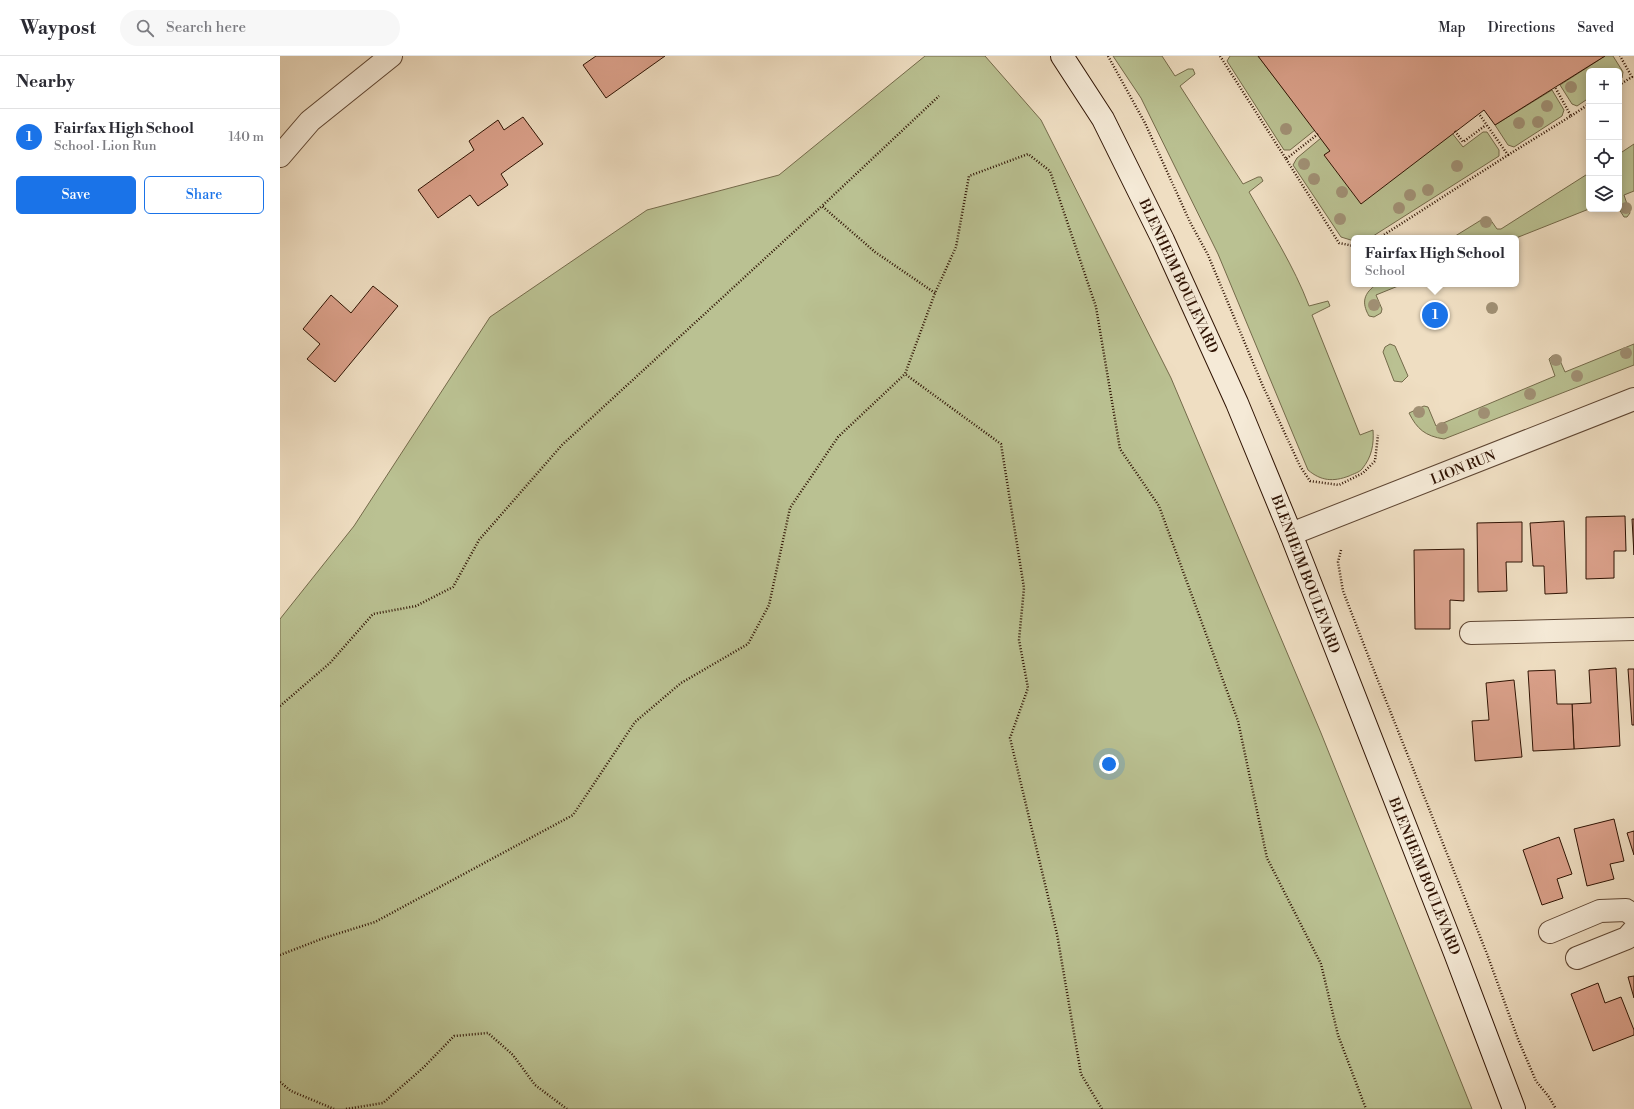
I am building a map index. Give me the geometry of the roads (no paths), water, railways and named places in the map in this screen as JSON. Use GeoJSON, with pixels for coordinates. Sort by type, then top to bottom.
{"type":"FeatureCollection","features":[{"type":"Feature","properties":{"kind":"main road"},"geometry":{"type":"LineString","coordinates":[[280,156],[310,121],[391,56]]}},
{"type":"Feature","properties":{"kind":"main road","name":"BLENHEIM BOULEVARD"},"geometry":{"type":"LineString","coordinates":[[1062,56],[1103,119],[1163,240],[1237,404],[1291,534],[1455,953],[1514,1109]]}},
{"type":"Feature","properties":{"kind":"main road","name":"LION RUN"},"geometry":{"type":"LineString","coordinates":[[1291,534],[1634,399]]}},
{"type":"Feature","properties":{"kind":"main road"},"geometry":{"type":"LineString","coordinates":[[1471,633],[1634,629]]}},
{"type":"Feature","properties":{"kind":"main road"},"geometry":{"type":"LineString","coordinates":[[1550,932],[1600,911],[1626,910],[1634,916]]}},
{"type":"Feature","properties":{"kind":"main road"},"geometry":{"type":"LineString","coordinates":[[1577,958],[1627,938],[1634,930]]}},
{"type":"Feature","properties":{"kind":"place","name":"Fairfax High School"},"geometry":{"type":"Point","coordinates":[1435,315]}}]}
